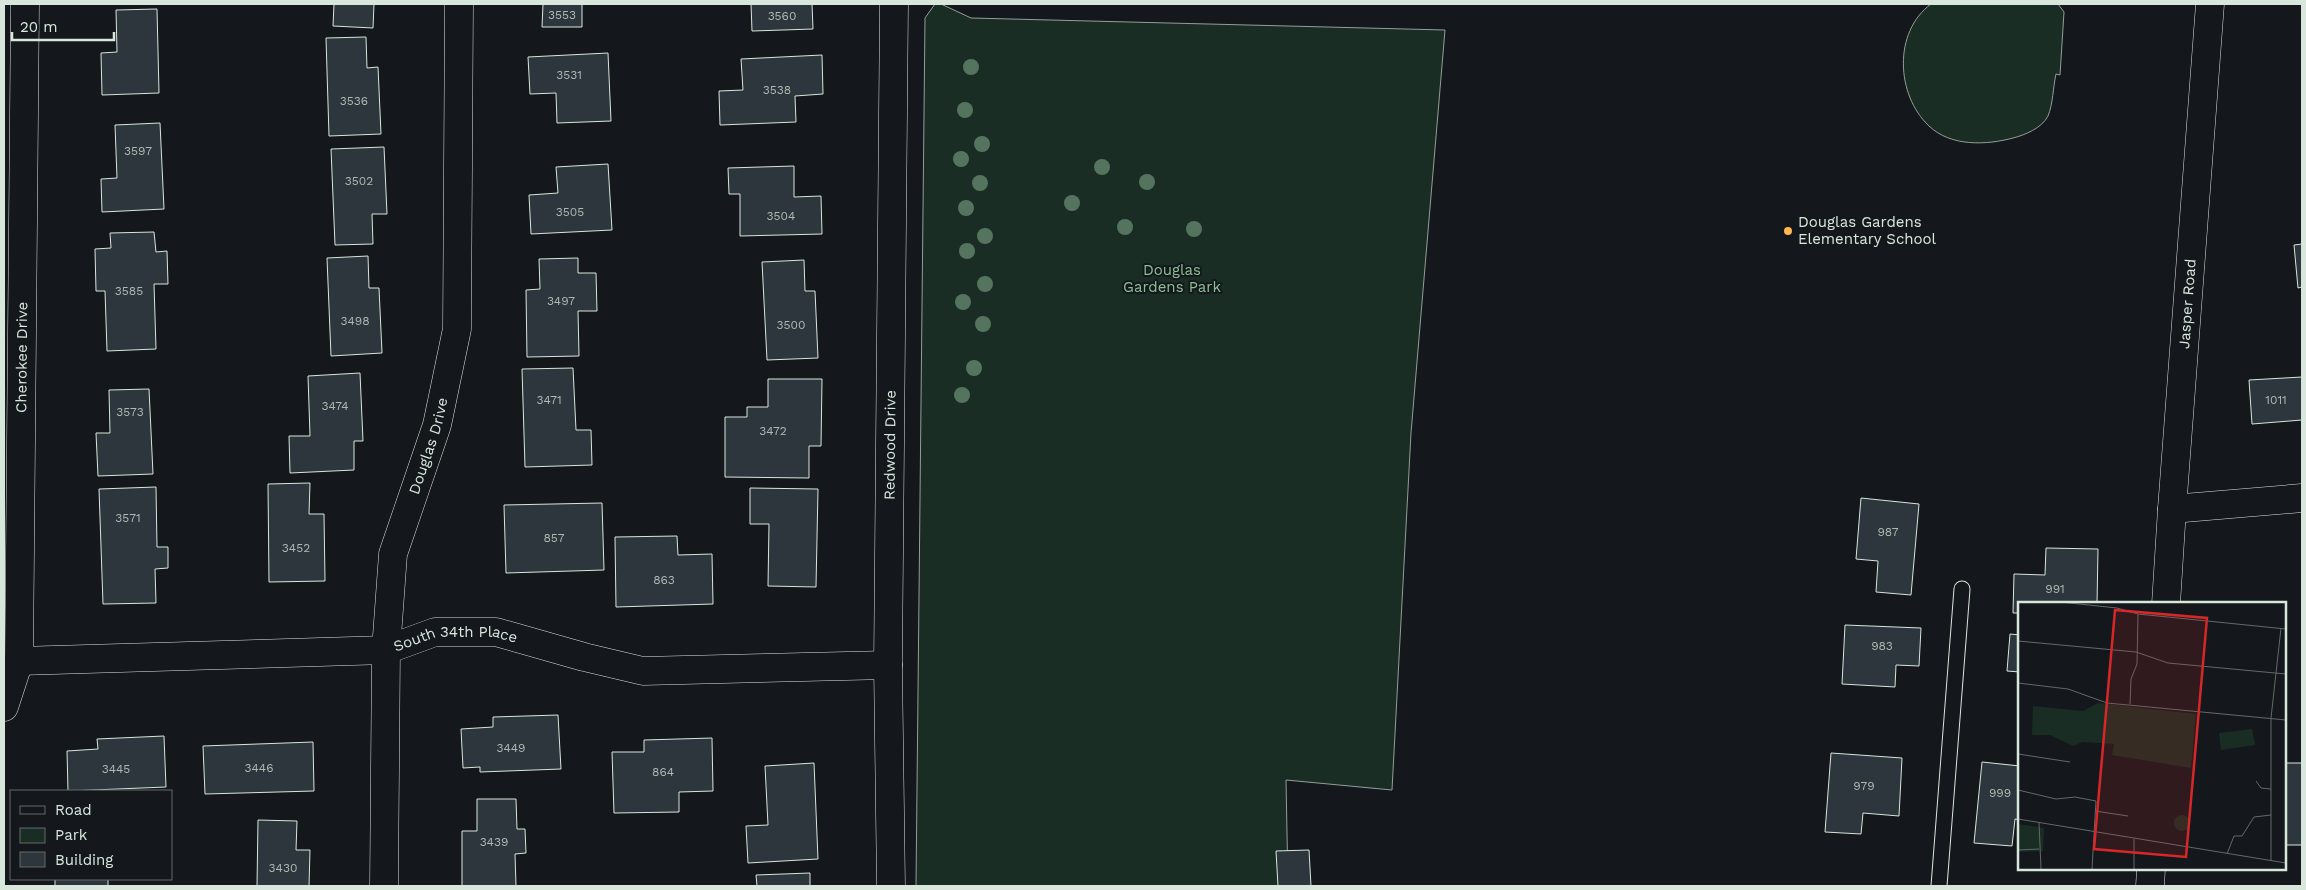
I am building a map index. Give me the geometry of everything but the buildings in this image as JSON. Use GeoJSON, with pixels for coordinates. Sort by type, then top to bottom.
{"type":"FeatureCollection","features":[{"type":"Feature","properties":{"kind":"street","name":"Cherokee Drive"},"geometry":{"type":"LineString","coordinates":[[4,707],[19,661],[25,4]]}},
{"type":"Feature","properties":{"kind":"street","name":"Douglas Drive"},"geometry":{"type":"LineString","coordinates":[[384,886],[386,650],[393,554],[436,425],[457,329],[459,4]]}},
{"type":"Feature","properties":{"kind":"street","name":"Redwood Drive"},"geometry":{"type":"LineString","coordinates":[[891,886],[888,665],[894,4]]}},
{"type":"Feature","properties":{"kind":"street","name":"Jasper Road"},"geometry":{"type":"LineString","coordinates":[[2166,602],[2210,4]]}},
{"type":"Feature","properties":{"kind":"street"},"geometry":{"type":"LineString","coordinates":[[2172,509],[2302,498]]}},
{"type":"Feature","properties":{"kind":"street","name":"South 34th Place"},"geometry":{"type":"LineString","coordinates":[[19,661],[386,650],[435,632],[496,632],[584,657],[643,671],[888,665]]}},
{"type":"Feature","properties":{"kind":"street"},"geometry":{"type":"LineString","coordinates":[[2150,886],[2152,870]]}},
{"type":"Feature","properties":{"kind":"lane"},"geometry":{"type":"LineString","coordinates":[[1939,886],[1962,589]]}},
{"type":"Feature","properties":{"kind":"green space","name":"Douglas Gardens Park"},"geometry":{"type":"Polygon","coordinates":[[[935,4],[941,4],[971,18],[1445,30],[1411,433],[1392,790],[1286,780],[1288,886],[916,886],[925,18],[935,4]]]}},
{"type":"Feature","properties":{"kind":"green space"},"geometry":{"type":"Polygon","coordinates":[[[1931,4],[2058,4],[2064,12],[2060,75],[2056,74],[2050,111],[2042,124],[2018,137],[1981,143],[1948,138],[1929,126],[1918,113],[1910,98],[1903,64],[1905,47],[1910,31],[1919,16],[1931,4]]]}},
{"type":"Feature","properties":{"kind":"place","name":"Douglas Gardens Elementary School"},"geometry":{"type":"Point","coordinates":[1788,231]}}]}
